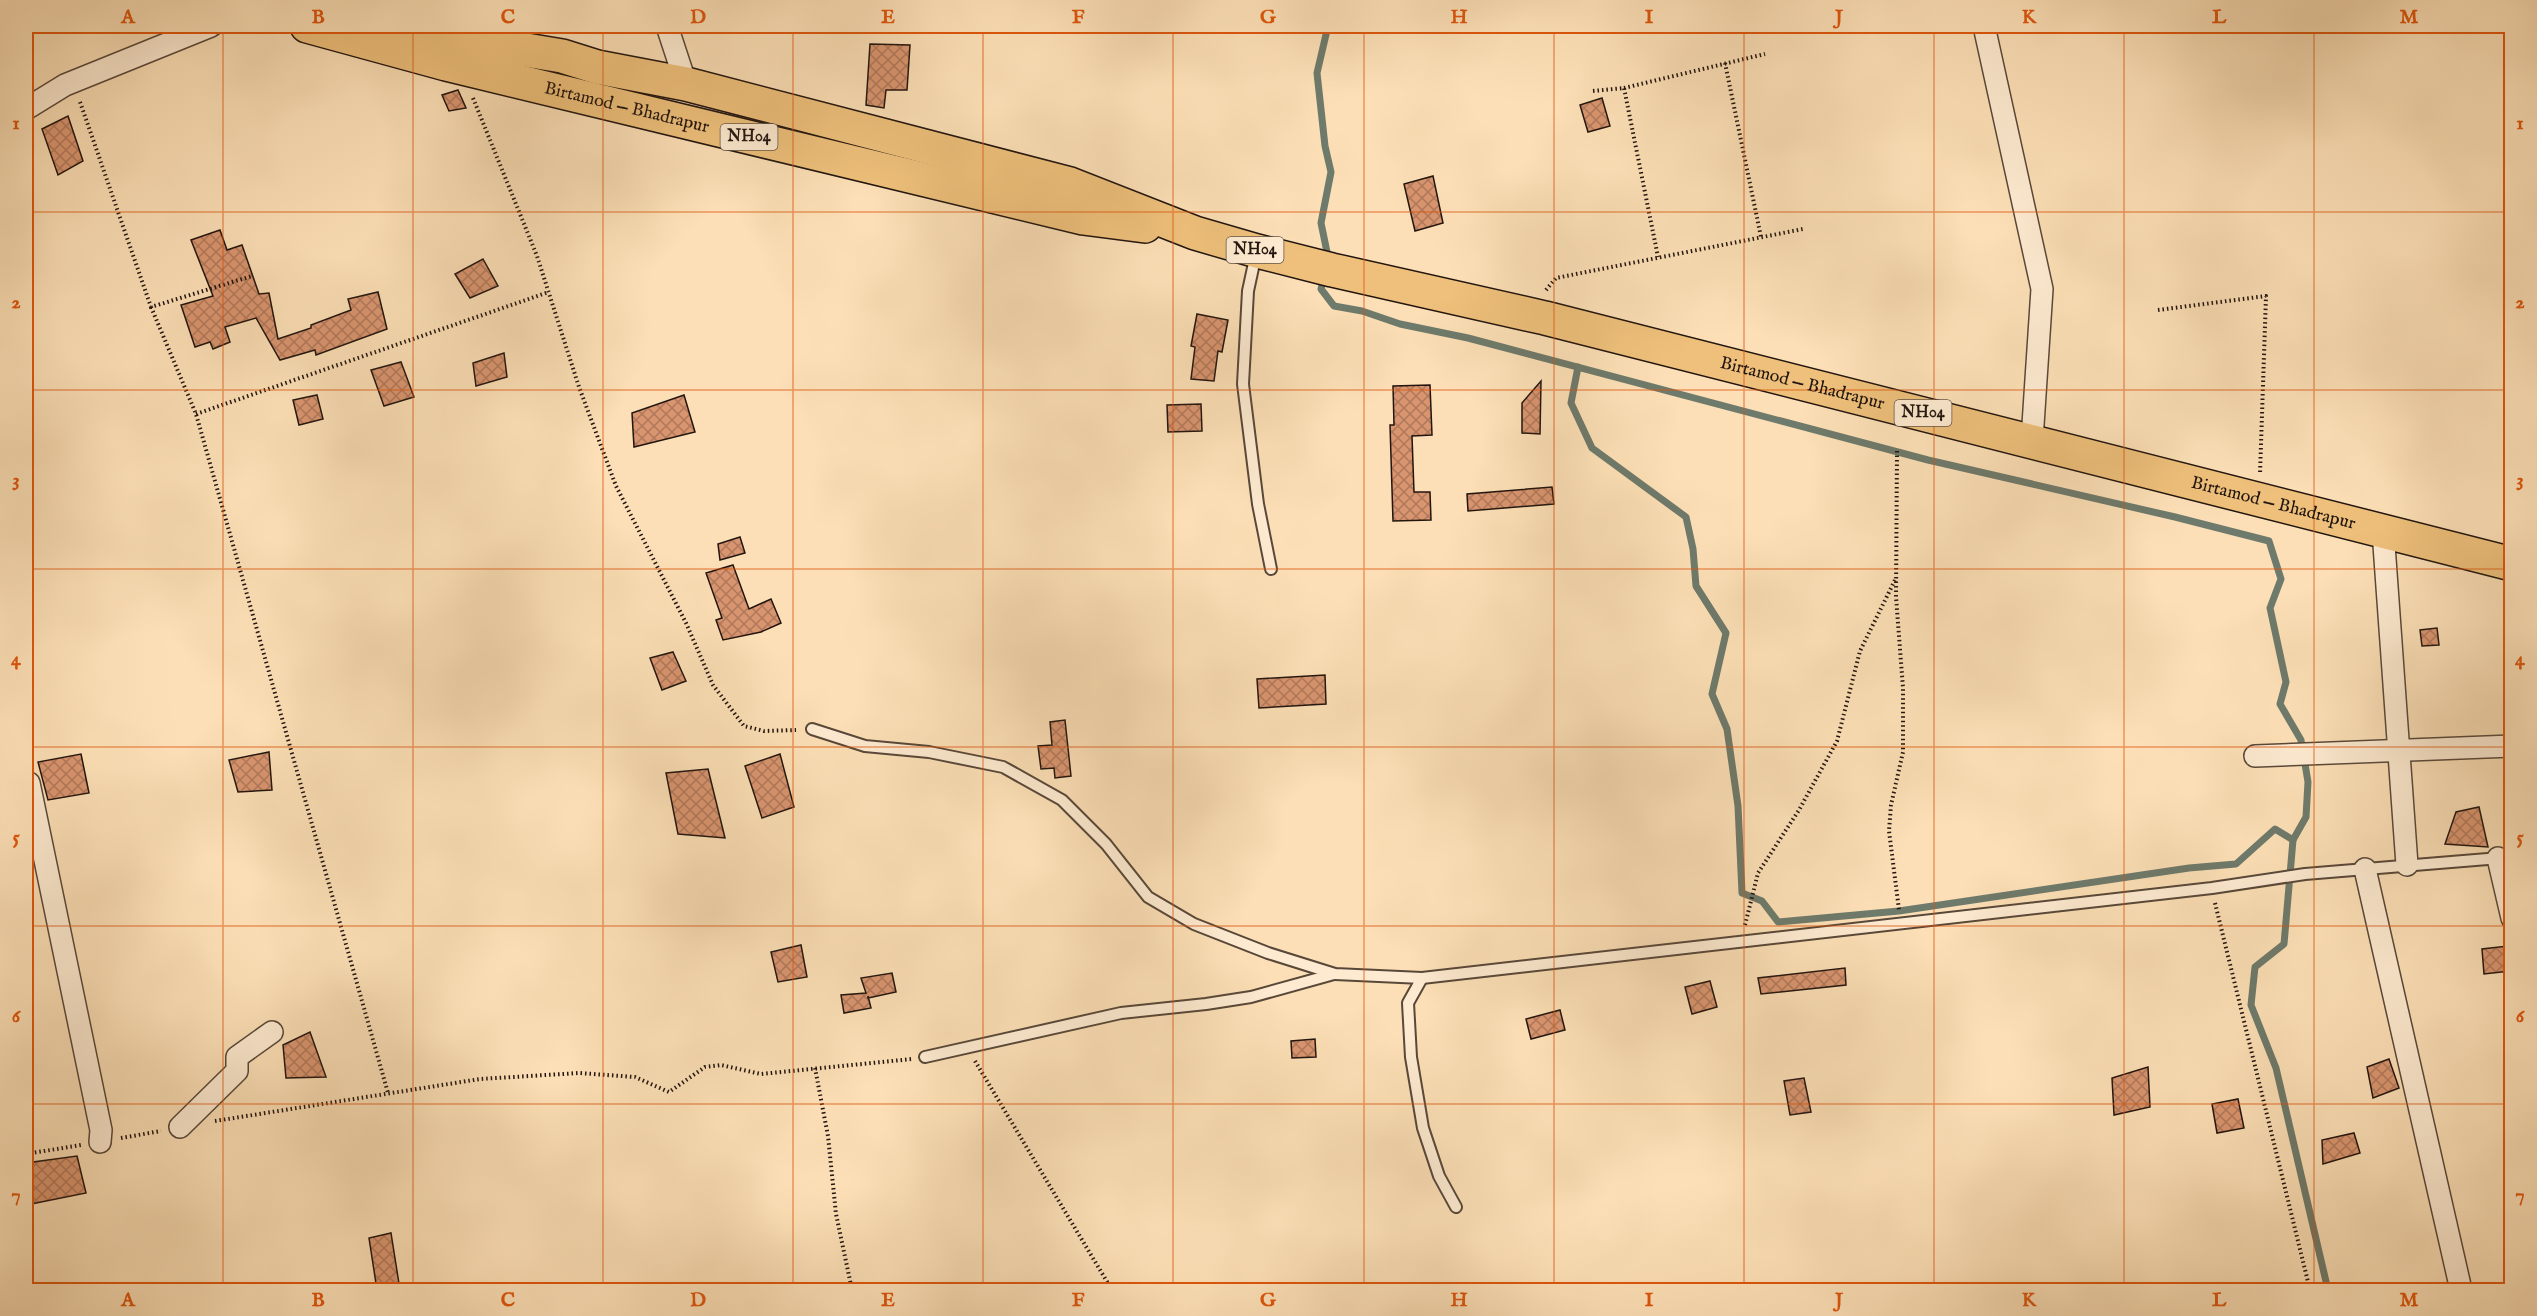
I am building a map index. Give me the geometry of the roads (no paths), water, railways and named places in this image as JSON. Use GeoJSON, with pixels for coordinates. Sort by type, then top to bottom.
{"type":"FeatureCollection","features":[{"type":"Feature","properties":{"kind":"main road","name":"Birtamod — Bhadrapur"},"geometry":{"type":"LineString","coordinates":[[307,26],[447,64],[1083,218],[1194,233]]}},
{"type":"Feature","properties":{"kind":"main road","name":"Birtamod — Bhadrapur"},"geometry":{"type":"LineString","coordinates":[[401,26],[430,34],[562,56],[597,67],[686,84],[1070,184],[1194,233],[1257,251],[1527,314],[2032,440],[2511,564]]}},
{"type":"Feature","properties":{"kind":"street"},"geometry":{"type":"LineString","coordinates":[[26,109],[73,81],[211,26]]}},
{"type":"Feature","properties":{"kind":"street"},"geometry":{"type":"LineString","coordinates":[[667,26],[686,84]]}},
{"type":"Feature","properties":{"kind":"street"},"geometry":{"type":"LineString","coordinates":[[1984,26],[2042,289],[2032,440]]}},
{"type":"Feature","properties":{"kind":"street"},"geometry":{"type":"LineString","coordinates":[[2383,531],[2407,865]]}},
{"type":"Feature","properties":{"kind":"street"},"geometry":{"type":"LineString","coordinates":[[2255,756],[2511,746]]}},
{"type":"Feature","properties":{"kind":"street"},"geometry":{"type":"LineString","coordinates":[[29,783],[101,1130],[99,1142]]}},
{"type":"Feature","properties":{"kind":"street"},"geometry":{"type":"LineString","coordinates":[[2505,857],[2511,918]]}},
{"type":"Feature","properties":{"kind":"street"},"geometry":{"type":"LineString","coordinates":[[2365,869],[2461,1290]]}},
{"type":"Feature","properties":{"kind":"street"},"geometry":{"type":"LineString","coordinates":[[180,1127],[237,1071],[237,1057],[272,1032]]}},
{"type":"Feature","properties":{"kind":"lane"},"geometry":{"type":"LineString","coordinates":[[1257,251],[1248,291],[1243,384],[1258,504],[1271,569]]}},
{"type":"Feature","properties":{"kind":"lane"},"geometry":{"type":"LineString","coordinates":[[812,729],[865,746],[930,752],[1003,767],[1062,800],[1106,844],[1148,897],[1194,924],[1268,953],[1335,974],[1422,978],[2212,888],[2305,874],[2505,857]]}},
{"type":"Feature","properties":{"kind":"lane"},"geometry":{"type":"LineString","coordinates":[[925,1057],[1121,1013],[1251,997],[1335,974]]}},
{"type":"Feature","properties":{"kind":"lane"},"geometry":{"type":"LineString","coordinates":[[1422,978],[1408,1003],[1410,1057],[1424,1128],[1438,1176],[1456,1207]]}},
{"type":"Feature","properties":{"kind":"waterway"},"geometry":{"type":"LineString","coordinates":[[1326,259],[1327,252],[1321,223],[1331,172],[1325,146],[1317,73],[1328,26]]}},
{"type":"Feature","properties":{"kind":"waterway"},"geometry":{"type":"LineString","coordinates":[[1324,276],[1321,289],[1334,306],[1362,311],[1400,324],[1468,338],[1928,460],[2269,541],[2281,579],[2270,608],[2286,682],[2280,704],[2301,740],[2308,782],[2306,817],[2293,840],[2284,944],[2255,967],[2251,1005],[2276,1068],[2328,1290]]}},
{"type":"Feature","properties":{"kind":"waterway"},"geometry":{"type":"LineString","coordinates":[[1578,367],[1571,403],[1592,448],[1686,517],[1693,549],[1696,586],[1726,633],[1712,694],[1727,729],[1738,806],[1742,893],[1762,901],[1778,922],[1899,911],[2189,868],[2236,864],[2275,829],[2293,840]]}}]}
